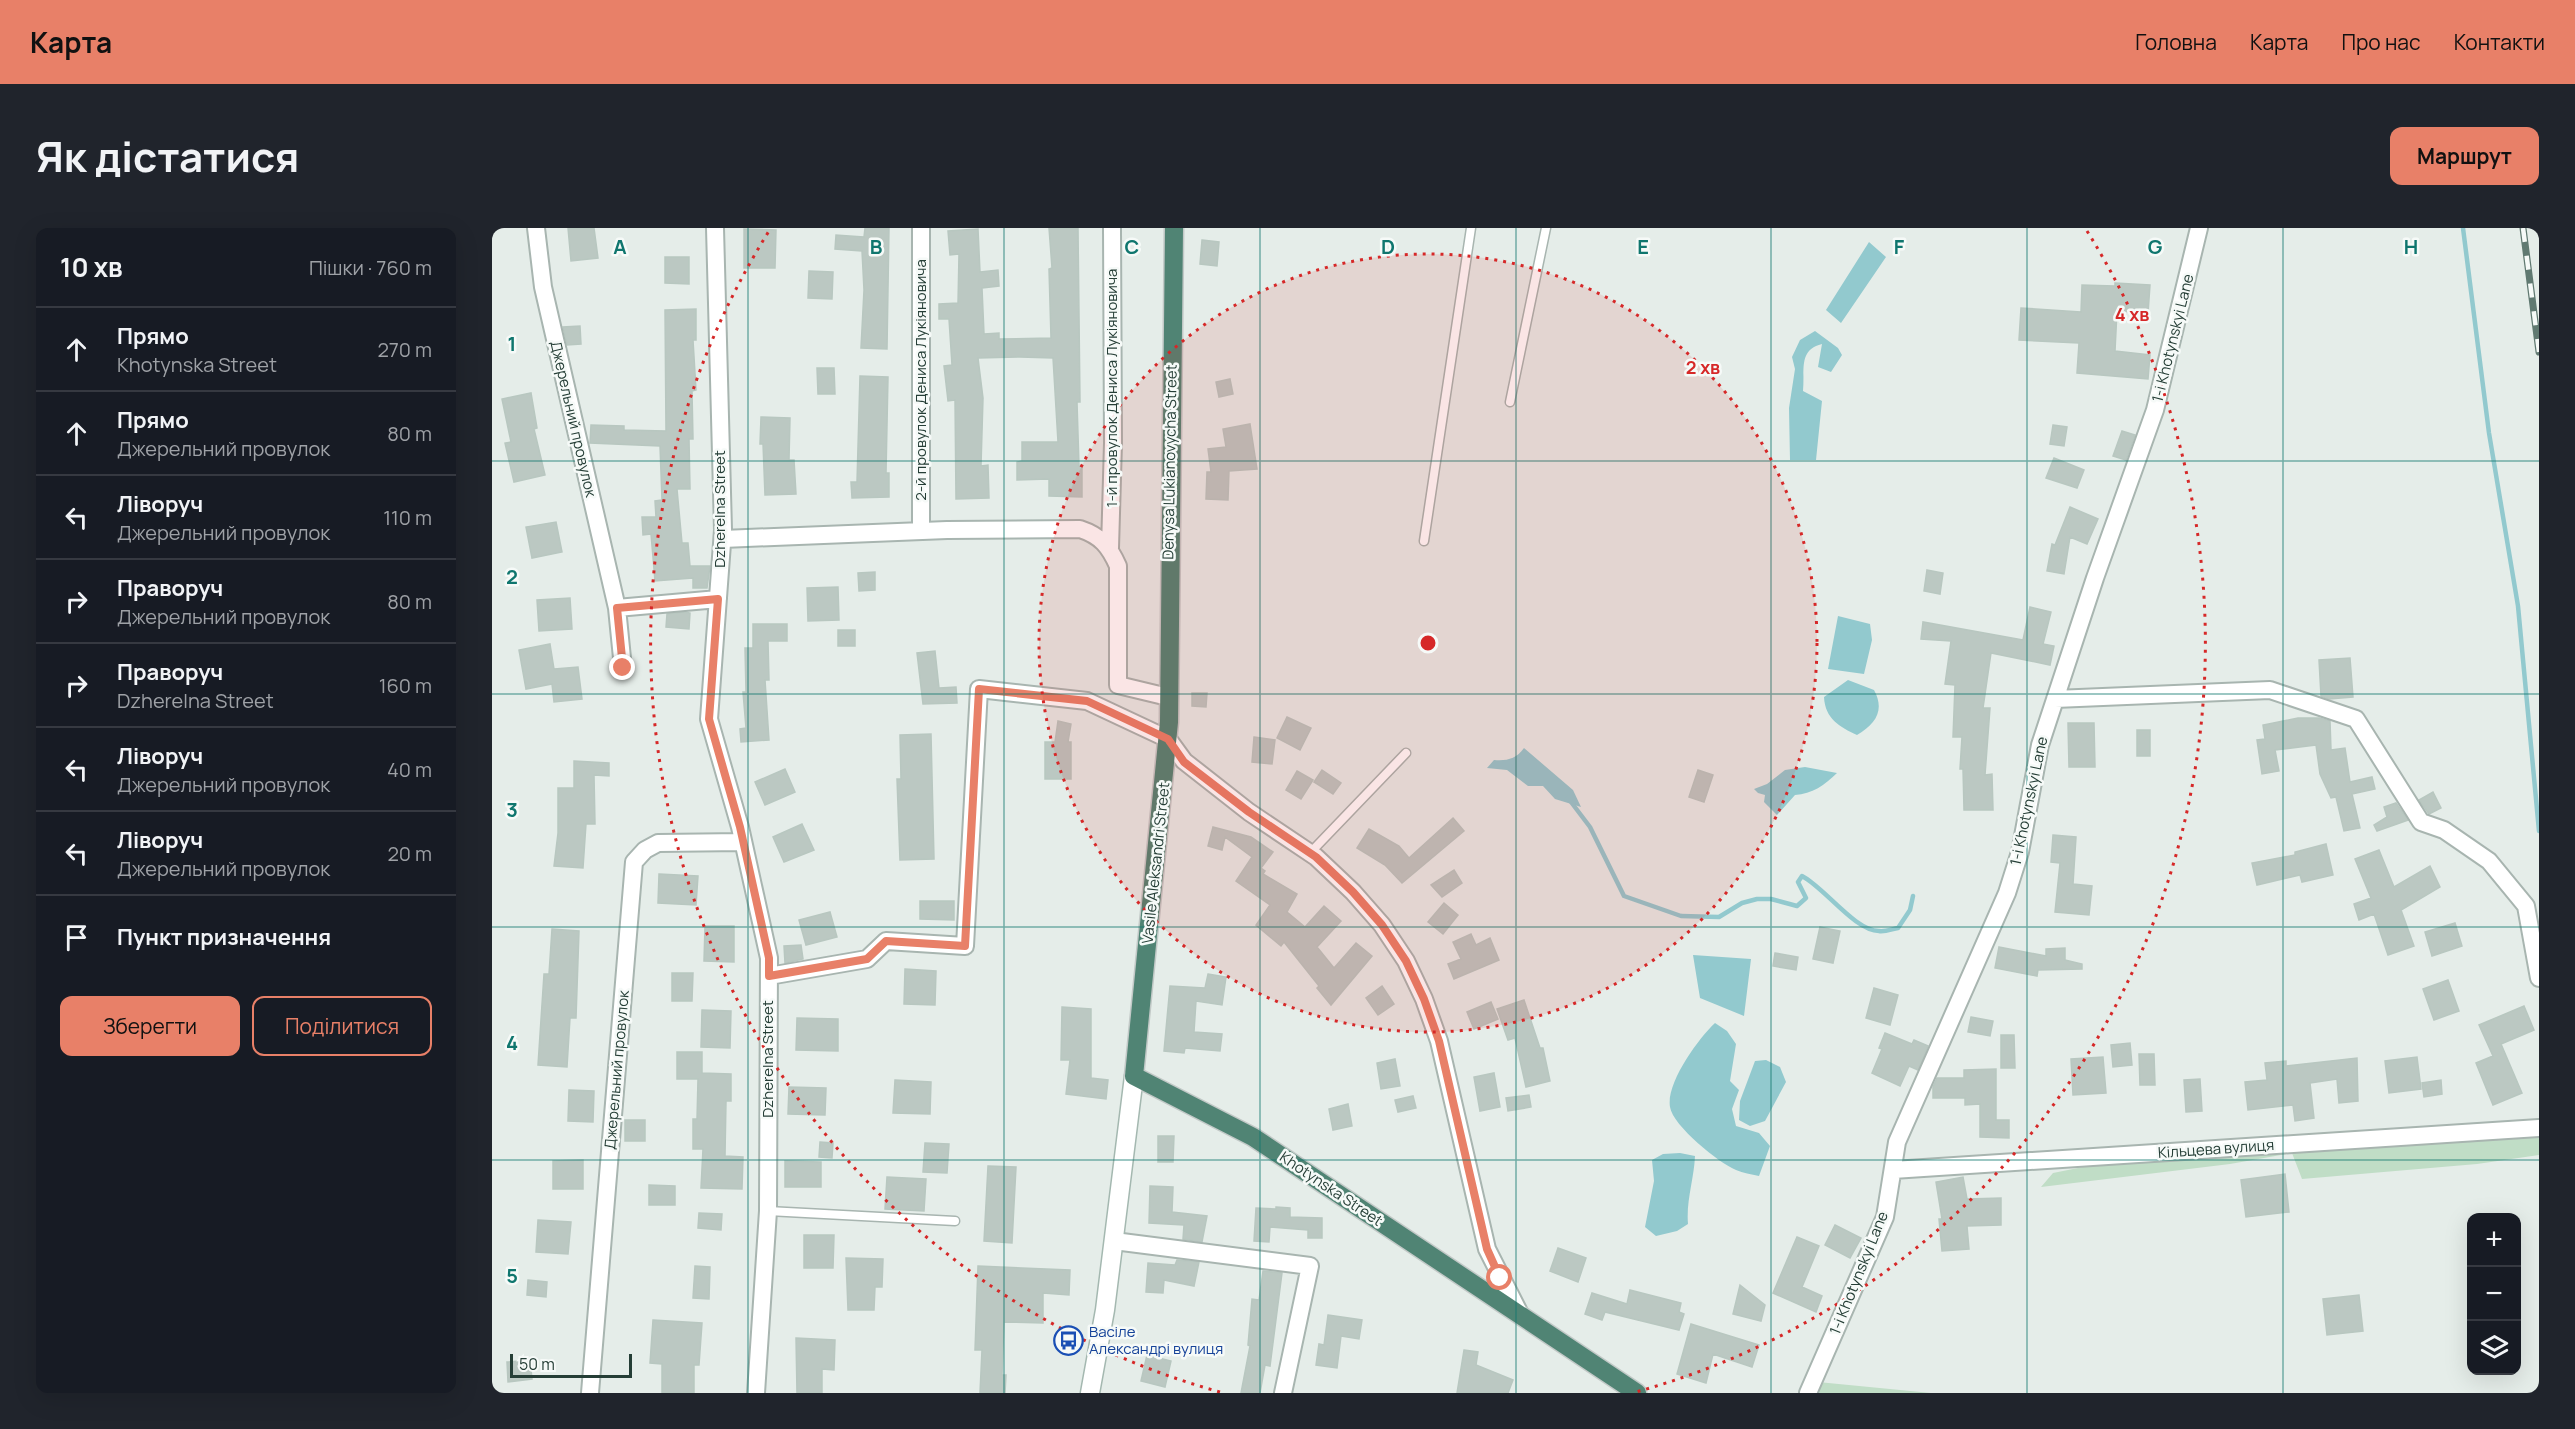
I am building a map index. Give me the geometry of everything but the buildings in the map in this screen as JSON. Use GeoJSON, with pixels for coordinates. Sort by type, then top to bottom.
{"type":"FeatureCollection","features":[{"type":"Feature","properties":{"kind":"highway","name":"Denysa Lukianovycha Street"},"geometry":{"type":"LineString","coordinates":[[1168,697],[1174,228]]}},
{"type":"Feature","properties":{"kind":"highway","name":"Vasile Aleksandri Street"},"geometry":{"type":"LineString","coordinates":[[1134,1076],[1168,739],[1168,697]]}},
{"type":"Feature","properties":{"kind":"highway","name":"Khotynska Street"},"geometry":{"type":"LineString","coordinates":[[1134,1076],[1179,1097],[1253,1137],[1637,1393]]}},
{"type":"Feature","properties":{"kind":"main road","name":"Vasile Aleksandri Street"},"geometry":{"type":"LineString","coordinates":[[1090,1393],[1105,1310],[1134,1076]]}},
{"type":"Feature","properties":{"kind":"street","name":"Джерельний провулок"},"geometry":{"type":"LineString","coordinates":[[536,228],[543,287],[617,608],[623,668]]}},
{"type":"Feature","properties":{"kind":"street","name":"Dzherelna Street"},"geometry":{"type":"LineString","coordinates":[[715,228],[723,539],[709,719],[743,842],[769,958],[768,1211],[756,1393]]}},
{"type":"Feature","properties":{"kind":"street","name":"2-й провулок Дениса Лукіяновича"},"geometry":{"type":"LineString","coordinates":[[921,228],[921,531]]}},
{"type":"Feature","properties":{"kind":"street","name":"1-й провулок Дениса Лукіяновича"},"geometry":{"type":"LineString","coordinates":[[1110,548],[1113,443],[1112,228]]}},
{"type":"Feature","properties":{"kind":"street","name":"1-i Khotynskyi Lane"},"geometry":{"type":"LineString","coordinates":[[1808,1393],[1884,1217],[1898,1142],[2007,893],[2020,852],[2040,745],[2094,578],[2155,410],[2199,228]]}},
{"type":"Feature","properties":{"kind":"street"},"geometry":{"type":"LineString","coordinates":[[723,539],[921,531],[1080,529],[1096,535],[1110,548],[1118,566],[1118,685],[1168,697]]}},
{"type":"Feature","properties":{"kind":"street"},"geometry":{"type":"LineString","coordinates":[[617,608],[718,599]]}},
{"type":"Feature","properties":{"kind":"street"},"geometry":{"type":"LineString","coordinates":[[769,976],[867,959],[886,941],[965,946],[979,689],[1087,701],[1168,739]]}},
{"type":"Feature","properties":{"kind":"street"},"geometry":{"type":"LineString","coordinates":[[2055,699],[2270,690],[2356,719],[2421,822],[2444,830],[2489,861],[2526,906],[2539,978]]}},
{"type":"Feature","properties":{"kind":"street","name":"Khotynska Street"},"geometry":{"type":"LineString","coordinates":[[1168,739],[1184,762],[1249,812],[1309,853],[1353,892],[1382,925],[1406,961],[1424,999],[1439,1041],[1487,1249],[1520,1314]]}},
{"type":"Feature","properties":{"kind":"street","name":"Джерельний провулок"},"geometry":{"type":"LineString","coordinates":[[590,1393],[634,862],[645,850],[658,843],[743,842]]}},
{"type":"Feature","properties":{"kind":"street","name":"Кільцева вулиця"},"geometry":{"type":"LineString","coordinates":[[1893,1170],[2539,1128]]}},
{"type":"Feature","properties":{"kind":"street"},"geometry":{"type":"LineString","coordinates":[[1114,1241],[1310,1266],[1283,1393]]}},
{"type":"Feature","properties":{"kind":"lane"},"geometry":{"type":"LineString","coordinates":[[1424,540],[1471,228]]}},
{"type":"Feature","properties":{"kind":"lane"},"geometry":{"type":"LineString","coordinates":[[1510,402],[1546,228]]}},
{"type":"Feature","properties":{"kind":"lane"},"geometry":{"type":"LineString","coordinates":[[1309,853],[1406,753]]}},
{"type":"Feature","properties":{"kind":"lane"},"geometry":{"type":"LineString","coordinates":[[768,1211],[955,1221]]}},
{"type":"Feature","properties":{"kind":"green space"},"geometry":{"type":"Polygon","coordinates":[[[2539,1130],[2539,1155],[2477,1164],[2302,1179],[2292,1153],[2230,1164],[2041,1187],[2053,1173],[2108,1162],[2539,1130]]]}},
{"type":"Feature","properties":{"kind":"green space"},"geometry":{"type":"Polygon","coordinates":[[[1818,1382],[1931,1393],[1813,1393],[1818,1382]]]}},
{"type":"Feature","properties":{"kind":"water"},"geometry":{"type":"Polygon","coordinates":[[[1869,242],[1886,257],[1841,323],[1826,310],[1869,242]]]}},
{"type":"Feature","properties":{"kind":"water"},"geometry":{"type":"Polygon","coordinates":[[[1815,331],[1838,348],[1842,355],[1831,372],[1818,367],[1822,344],[1814,347],[1806,356],[1803,391],[1822,401],[1816,460],[1790,460],[1789,408],[1795,369],[1792,357],[1800,340],[1815,331]]]}},
{"type":"Feature","properties":{"kind":"water"},"geometry":{"type":"Polygon","coordinates":[[[1838,616],[1870,624],[1872,640],[1864,674],[1828,669],[1838,616]]]}},
{"type":"Feature","properties":{"kind":"water"},"geometry":{"type":"Polygon","coordinates":[[[1848,680],[1874,690],[1879,704],[1874,721],[1857,735],[1834,721],[1825,705],[1824,697],[1848,680]]]}},
{"type":"Feature","properties":{"kind":"water"},"geometry":{"type":"Polygon","coordinates":[[[1524,748],[1573,790],[1581,807],[1555,799],[1543,786],[1528,786],[1507,770],[1487,768],[1494,760],[1511,758],[1518,755],[1524,748]]]}},
{"type":"Feature","properties":{"kind":"water"},"geometry":{"type":"Polygon","coordinates":[[[1805,767],[1837,773],[1818,788],[1795,795],[1777,815],[1764,802],[1765,795],[1754,789],[1767,784],[1785,770],[1805,767]]]}},
{"type":"Feature","properties":{"kind":"water"},"geometry":{"type":"Polygon","coordinates":[[[1693,955],[1751,959],[1744,1016],[1700,998],[1693,955]]]}},
{"type":"Feature","properties":{"kind":"water"},"geometry":{"type":"Polygon","coordinates":[[[1715,1023],[1727,1031],[1736,1044],[1730,1081],[1739,1090],[1732,1109],[1736,1126],[1759,1133],[1770,1146],[1759,1176],[1736,1170],[1708,1152],[1679,1124],[1670,1107],[1670,1097],[1678,1074],[1692,1050],[1715,1023]]]}},
{"type":"Feature","properties":{"kind":"water"},"geometry":{"type":"Polygon","coordinates":[[[1766,1060],[1780,1067],[1786,1082],[1765,1121],[1750,1126],[1739,1120],[1740,1101],[1755,1061],[1766,1060]]]}},
{"type":"Feature","properties":{"kind":"water"},"geometry":{"type":"Polygon","coordinates":[[[1680,1153],[1695,1156],[1688,1224],[1677,1231],[1656,1236],[1645,1227],[1654,1181],[1652,1160],[1663,1154],[1680,1153]]]}},
{"type":"Feature","properties":{"kind":"waterway"},"geometry":{"type":"LineString","coordinates":[[2463,228],[2489,433],[2518,606],[2539,831]]}},
{"type":"Feature","properties":{"kind":"waterway"},"geometry":{"type":"LineString","coordinates":[[1568,798],[1590,827],[1624,896],[1681,916],[1719,917],[1742,903],[1757,899],[1771,899],[1797,906],[1806,898],[1798,882],[1802,876],[1860,924],[1870,929],[1884,931],[1898,928],[1910,910],[1913,896]]}},
{"type":"Feature","properties":{"kind":"railway"},"geometry":{"type":"LineString","coordinates":[[2523,228],[2539,352]]}},
{"type":"Feature","properties":{"kind":"place","name":"Васіле Александрі вулиця"},"geometry":{"type":"Point","coordinates":[1068,1341]}},
{"type":"Feature","properties":{"kind":"route"},"geometry":{"type":"LineString","coordinates":[[623,668],[617,608],[718,599],[709,719],[740,827],[769,958],[769,976],[867,959],[886,941],[965,946],[979,689],[1087,701],[1168,739],[1184,762],[1281,836],[1316,857],[1353,892],[1382,925],[1406,961],[1424,999],[1439,1041],[1487,1249],[1500,1278]]}}]}
